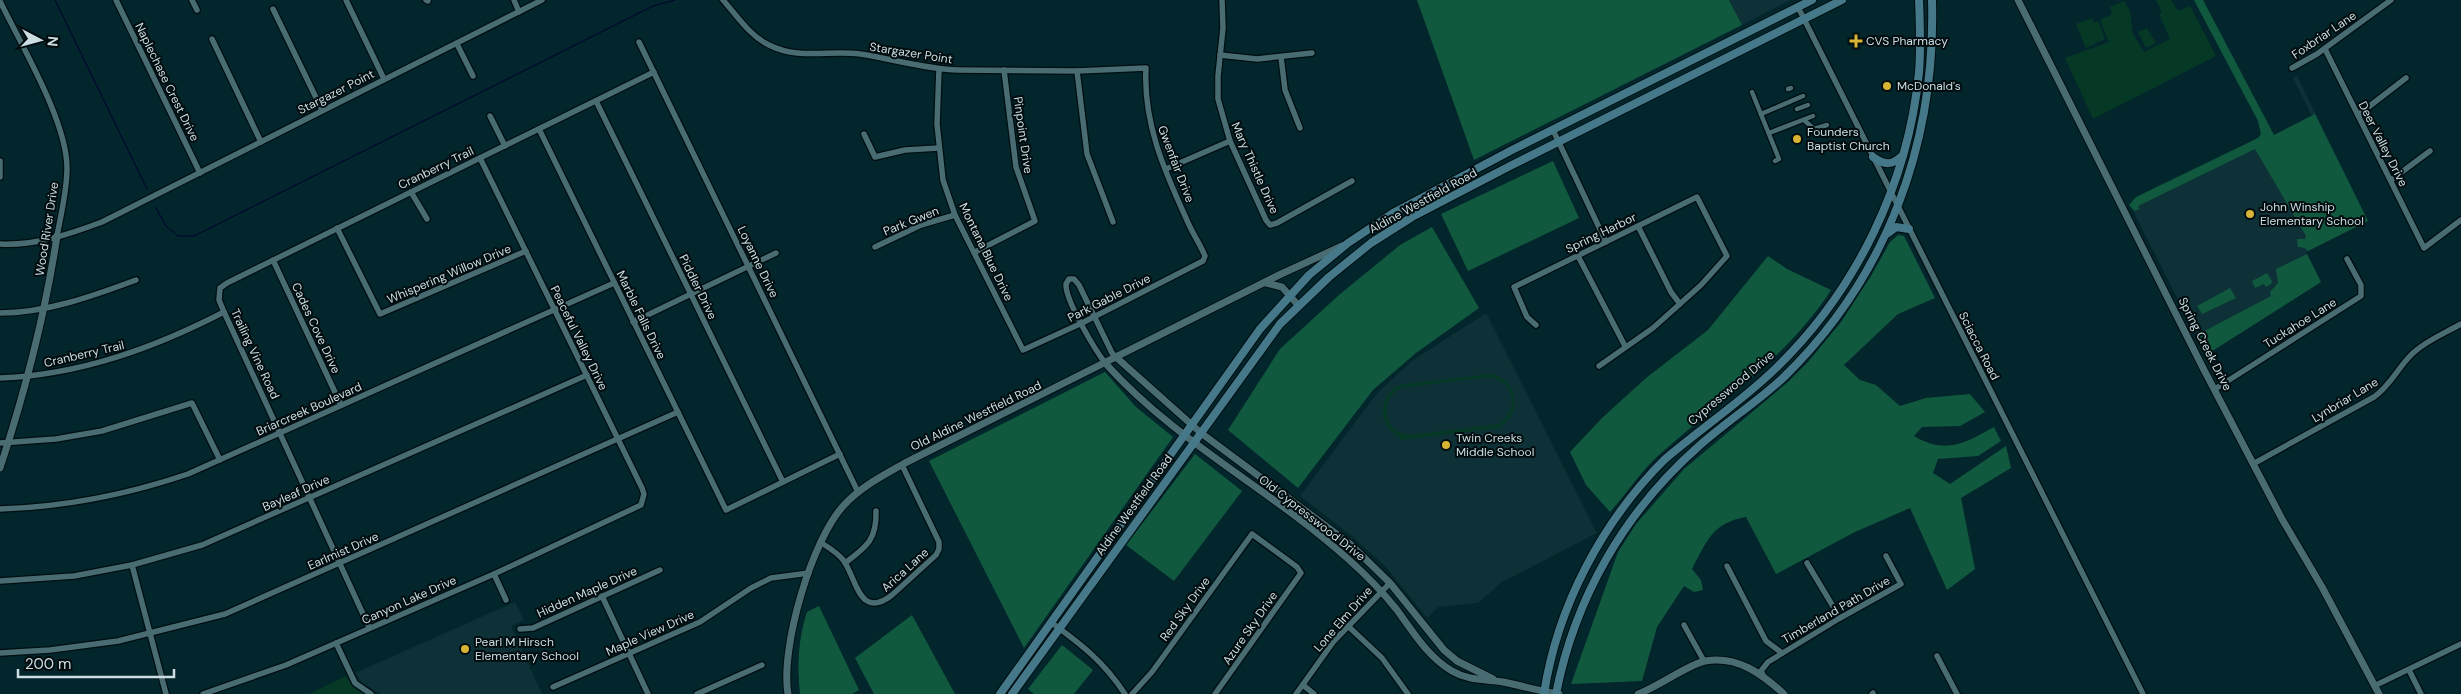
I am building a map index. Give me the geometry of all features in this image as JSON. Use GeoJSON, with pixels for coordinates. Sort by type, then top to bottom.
{"type":"FeatureCollection","features":[{"type":"Feature","properties":{"kind":"main road","name":"Aldine Westfield Road"},"geometry":{"type":"LineString","coordinates":[[1000,694],[1248,346],[1290,295],[1309,276],[1348,243],[1386,217],[1553,130],[1812,0]]}},
{"type":"Feature","properties":{"kind":"main road","name":"Aldine Westfield Road"},"geometry":{"type":"LineString","coordinates":[[1012,694],[1258,354],[1298,305],[1371,243],[1439,204],[1558,142],[1842,0]]}},
{"type":"Feature","properties":{"kind":"main road","name":"Cypresswood Drive"},"geometry":{"type":"LineString","coordinates":[[1545,692],[1562,620],[1573,594],[1597,547],[1626,504],[1651,474],[1700,429],[1748,392],[1784,359],[1811,330],[1848,278],[1874,232],[1891,193],[1905,153],[1918,79],[1919,0]]}},
{"type":"Feature","properties":{"kind":"main road","name":"Cypresswood Drive"},"geometry":{"type":"LineString","coordinates":[[1557,694],[1568,645],[1584,601],[1604,563],[1636,513],[1660,484],[1706,440],[1791,370],[1826,331],[1857,287],[1884,239],[1898,208],[1921,132],[1930,80],[1932,0]]}},
{"type":"Feature","properties":{"kind":"main road"},"geometry":{"type":"LineString","coordinates":[[1704,54],[1710,66]]}},
{"type":"Feature","properties":{"kind":"main road"},"geometry":{"type":"LineString","coordinates":[[1918,79],[1930,80]]}},
{"type":"Feature","properties":{"kind":"main road"},"geometry":{"type":"LineString","coordinates":[[1873,157],[1880,162],[1889,164],[1898,161],[1905,153]]}},
{"type":"Feature","properties":{"kind":"main road"},"geometry":{"type":"LineString","coordinates":[[1434,192],[1439,204]]}},
{"type":"Feature","properties":{"kind":"main road"},"geometry":{"type":"LineString","coordinates":[[1884,239],[1891,229],[1896,227],[1910,229]]}},
{"type":"Feature","properties":{"kind":"main road"},"geometry":{"type":"LineString","coordinates":[[1848,278],[1857,287]]}},
{"type":"Feature","properties":{"kind":"main road"},"geometry":{"type":"LineString","coordinates":[[1248,346],[1258,354]]}},
{"type":"Feature","properties":{"kind":"main road"},"geometry":{"type":"LineString","coordinates":[[1784,359],[1791,370]]}},
{"type":"Feature","properties":{"kind":"main road"},"geometry":{"type":"LineString","coordinates":[[1700,429],[1706,440]]}},
{"type":"Feature","properties":{"kind":"main road"},"geometry":{"type":"LineString","coordinates":[[1626,504],[1636,513]]}},
{"type":"Feature","properties":{"kind":"main road"},"geometry":{"type":"LineString","coordinates":[[1132,509],[1141,516]]}},
{"type":"Feature","properties":{"kind":"main road"},"geometry":{"type":"LineString","coordinates":[[1092,566],[1100,572]]}},
{"type":"Feature","properties":{"kind":"main road"},"geometry":{"type":"LineString","coordinates":[[1573,594],[1584,601]]}},
{"type":"Feature","properties":{"kind":"main road"},"geometry":{"type":"LineString","coordinates":[[1013,676],[1021,681]]}},
{"type":"Feature","properties":{"kind":"street","name":"Naplechase Crest Drive"},"geometry":{"type":"LineString","coordinates":[[116,0],[200,174]]}},
{"type":"Feature","properties":{"kind":"street"},"geometry":{"type":"LineString","coordinates":[[192,0],[197,10]]}},
{"type":"Feature","properties":{"kind":"street"},"geometry":{"type":"LineString","coordinates":[[346,0],[384,79]]}},
{"type":"Feature","properties":{"kind":"street"},"geometry":{"type":"LineString","coordinates":[[514,0],[520,12]]}},
{"type":"Feature","properties":{"kind":"street","name":"Stargazer Point"},"geometry":{"type":"LineString","coordinates":[[0,244],[30,242],[102,222],[542,0]]}},
{"type":"Feature","properties":{"kind":"street","name":"Stargazer Point"},"geometry":{"type":"LineString","coordinates":[[723,0],[760,40],[780,50],[802,54],[860,54],[939,69],[1077,71],[1146,68]]}},
{"type":"Feature","properties":{"kind":"street","name":"Mary Thistle Drive"},"geometry":{"type":"LineString","coordinates":[[1222,0],[1223,28],[1218,99],[1230,141],[1266,220],[1270,225],[1352,181]]}},
{"type":"Feature","properties":{"kind":"street","name":"Spring Creek Drive"},"geometry":{"type":"LineString","coordinates":[[2018,0],[2253,464],[2378,694]]}},
{"type":"Feature","properties":{"kind":"street","name":"Foxbriar Lane"},"geometry":{"type":"LineString","coordinates":[[2292,68],[2325,48],[2391,0]]}},
{"type":"Feature","properties":{"kind":"street","name":"Wood River Drive"},"geometry":{"type":"LineString","coordinates":[[0,1],[56,118],[64,142],[67,168],[44,307],[28,376],[0,468]]}},
{"type":"Feature","properties":{"kind":"street","name":"Sciacca Road"},"geometry":{"type":"LineString","coordinates":[[1798,7],[2143,694]]}},
{"type":"Feature","properties":{"kind":"street"},"geometry":{"type":"LineString","coordinates":[[273,9],[322,110]]}},
{"type":"Feature","properties":{"kind":"street"},"geometry":{"type":"LineString","coordinates":[[212,39],[261,142]]}},
{"type":"Feature","properties":{"kind":"street","name":"Loyanne Drive"},"geometry":{"type":"LineString","coordinates":[[640,42],[858,492]]}},
{"type":"Feature","properties":{"kind":"street"},"geometry":{"type":"LineString","coordinates":[[457,44],[473,76]]}},
{"type":"Feature","properties":{"kind":"street","name":"Deer Valley Drive"},"geometry":{"type":"LineString","coordinates":[[2325,48],[2424,248],[2461,220]]}},
{"type":"Feature","properties":{"kind":"street"},"geometry":{"type":"LineString","coordinates":[[1220,55],[1257,59],[1312,54]]}},
{"type":"Feature","properties":{"kind":"street"},"geometry":{"type":"LineString","coordinates":[[1282,57],[1285,90],[1300,128]]}},
{"type":"Feature","properties":{"kind":"street","name":"Gwenfair Drive"},"geometry":{"type":"LineString","coordinates":[[1146,68],[1145,85],[1149,119],[1156,145],[1186,219],[1205,256],[1203,261]]}},
{"type":"Feature","properties":{"kind":"street","name":"Montana Blue Drive"},"geometry":{"type":"LineString","coordinates":[[939,69],[937,124],[943,180],[955,215],[1023,350]]}},
{"type":"Feature","properties":{"kind":"street","name":"Pinpoint Drive"},"geometry":{"type":"LineString","coordinates":[[975,252],[1035,221],[1016,167],[1004,70]]}},
{"type":"Feature","properties":{"kind":"street"},"geometry":{"type":"LineString","coordinates":[[1077,71],[1087,154],[1113,222]]}},
{"type":"Feature","properties":{"kind":"street","name":"Cranberry Trail"},"geometry":{"type":"LineString","coordinates":[[227,282],[654,72]]}},
{"type":"Feature","properties":{"kind":"street"},"geometry":{"type":"LineString","coordinates":[[2358,115],[2406,78]]}},
{"type":"Feature","properties":{"kind":"street"},"geometry":{"type":"LineString","coordinates":[[1752,92],[1780,159],[1775,161]]}},
{"type":"Feature","properties":{"kind":"street"},"geometry":{"type":"LineString","coordinates":[[1761,114],[1803,96]]}},
{"type":"Feature","properties":{"kind":"street"},"geometry":{"type":"LineString","coordinates":[[1795,100],[1797,110],[1808,104]]}},
{"type":"Feature","properties":{"kind":"street","name":"Piddler Drive"},"geometry":{"type":"LineString","coordinates":[[596,101],[782,482]]}},
{"type":"Feature","properties":{"kind":"street"},"geometry":{"type":"LineString","coordinates":[[490,116],[505,146]]}},
{"type":"Feature","properties":{"kind":"street"},"geometry":{"type":"LineString","coordinates":[[1769,133],[1800,119],[1804,120],[1813,116]]}},
{"type":"Feature","properties":{"kind":"street"},"geometry":{"type":"LineString","coordinates":[[1804,120],[1814,129],[1827,125]]}},
{"type":"Feature","properties":{"kind":"street","name":"Marble Falls Drive"},"geometry":{"type":"LineString","coordinates":[[539,129],[726,510],[782,482]]}},
{"type":"Feature","properties":{"kind":"street"},"geometry":{"type":"LineString","coordinates":[[1553,130],[1606,242]]}},
{"type":"Feature","properties":{"kind":"street"},"geometry":{"type":"LineString","coordinates":[[864,134],[875,157],[905,150],[939,148]]}},
{"type":"Feature","properties":{"kind":"street"},"geometry":{"type":"LineString","coordinates":[[1166,169],[1230,141]]}},
{"type":"Feature","properties":{"kind":"street"},"geometry":{"type":"LineString","coordinates":[[2391,180],[2430,151]]}},
{"type":"Feature","properties":{"kind":"street","name":"Peaceful Valley Drive"},"geometry":{"type":"LineString","coordinates":[[480,158],[644,494],[641,505],[619,516]]}},
{"type":"Feature","properties":{"kind":"street"},"geometry":{"type":"LineString","coordinates":[[0,161],[0,177]]}},
{"type":"Feature","properties":{"kind":"street"},"geometry":{"type":"LineString","coordinates":[[411,192],[426,219]]}},
{"type":"Feature","properties":{"kind":"street","name":"Spring Harbor"},"geometry":{"type":"LineString","coordinates":[[1536,325],[1528,317],[1514,287],[1697,197],[1727,256],[1701,285],[1680,304]]}},
{"type":"Feature","properties":{"kind":"street","name":"Park Gwen"},"geometry":{"type":"LineString","coordinates":[[875,247],[921,225],[955,215]]}},
{"type":"Feature","properties":{"kind":"street"},"geometry":{"type":"LineString","coordinates":[[1599,366],[1653,328],[1680,304],[1671,292],[1638,226]]}},
{"type":"Feature","properties":{"kind":"street","name":"Whispering Willow Drive"},"geometry":{"type":"LineString","coordinates":[[337,228],[380,314],[526,251]]}},
{"type":"Feature","properties":{"kind":"street","name":"Old Aldine Westfield Road"},"geometry":{"type":"LineString","coordinates":[[788,694],[785,672],[788,650],[809,573],[820,542],[834,517],[858,492],[902,465],[1348,243]]}},
{"type":"Feature","properties":{"kind":"street"},"geometry":{"type":"LineString","coordinates":[[634,322],[776,253]]}},
{"type":"Feature","properties":{"kind":"street"},"geometry":{"type":"LineString","coordinates":[[1578,256],[1625,346]]}},
{"type":"Feature","properties":{"kind":"street","name":"Tuckahoe Lane"},"geometry":{"type":"LineString","coordinates":[[2215,389],[2361,296],[2361,286],[2348,259]]}},
{"type":"Feature","properties":{"kind":"street","name":"Cades Cove Drive"},"geometry":{"type":"LineString","coordinates":[[273,260],[341,405]]}},
{"type":"Feature","properties":{"kind":"street","name":"Park Gable Drive"},"geometry":{"type":"LineString","coordinates":[[1023,350],[1082,324],[1203,261]]}},
{"type":"Feature","properties":{"kind":"street"},"geometry":{"type":"LineString","coordinates":[[1106,364],[1094,348],[1066,289],[1069,279],[1074,279],[1079,284],[1112,353],[1117,358]]}},
{"type":"Feature","properties":{"kind":"street"},"geometry":{"type":"LineString","coordinates":[[0,313],[44,307],[95,296],[136,280]]}},
{"type":"Feature","properties":{"kind":"street","name":"Trailing Vine Road"},"geometry":{"type":"LineString","coordinates":[[227,282],[220,288],[218,294],[224,312],[370,627]]}},
{"type":"Feature","properties":{"kind":"street","name":"Briarcreek Boulevard"},"geometry":{"type":"LineString","coordinates":[[0,509],[44,508],[116,495],[158,484],[220,460],[614,283]]}},
{"type":"Feature","properties":{"kind":"street"},"geometry":{"type":"LineString","coordinates":[[1266,283],[1282,287],[1298,305]]}},
{"type":"Feature","properties":{"kind":"street","name":"Cranberry Trail"},"geometry":{"type":"LineString","coordinates":[[0,378],[28,376],[90,365],[128,354],[172,337],[224,312]]}},
{"type":"Feature","properties":{"kind":"street","name":"Lynbriar Lane"},"geometry":{"type":"LineString","coordinates":[[2253,464],[2374,397],[2389,384],[2417,349],[2461,324]]}},
{"type":"Feature","properties":{"kind":"street","name":"Old Cypresswood Drive"},"geometry":{"type":"LineString","coordinates":[[1117,358],[1201,433],[1350,544],[1390,583],[1444,650],[1457,661],[1500,682]]}},
{"type":"Feature","properties":{"kind":"street","name":"Old Cypresswood Drive"},"geometry":{"type":"LineString","coordinates":[[1106,364],[1144,402],[1184,435],[1296,517],[1347,558],[1381,591],[1428,651],[1452,671],[1465,677],[1557,694]]}},
{"type":"Feature","properties":{"kind":"street","name":"Bayleaf Drive"},"geometry":{"type":"LineString","coordinates":[[0,582],[74,576],[132,565],[202,545],[587,375]]}},
{"type":"Feature","properties":{"kind":"street"},"geometry":{"type":"LineString","coordinates":[[0,443],[56,439],[102,431],[192,403],[220,460]]}},
{"type":"Feature","properties":{"kind":"street","name":"Earlmist Drive"},"geometry":{"type":"LineString","coordinates":[[0,653],[84,646],[148,634],[224,614],[678,412]]}},
{"type":"Feature","properties":{"kind":"street"},"geometry":{"type":"LineString","coordinates":[[782,482],[840,454]]}},
{"type":"Feature","properties":{"kind":"street","name":"Arica Lane"},"geometry":{"type":"LineString","coordinates":[[820,542],[836,553],[845,563],[862,597],[867,601],[879,603],[892,595],[936,555],[940,549],[939,542],[902,465]]}},
{"type":"Feature","properties":{"kind":"street"},"geometry":{"type":"LineString","coordinates":[[1296,517],[1303,508]]}},
{"type":"Feature","properties":{"kind":"street"},"geometry":{"type":"LineString","coordinates":[[845,563],[869,543],[875,532],[876,511]]}},
{"type":"Feature","properties":{"kind":"street","name":"Canyon Lake Drive"},"geometry":{"type":"LineString","coordinates":[[204,694],[286,665],[494,574],[619,516]]}},
{"type":"Feature","properties":{"kind":"street","name":"Azure Sky Drive"},"geometry":{"type":"LineString","coordinates":[[1216,694],[1301,573],[1296,567],[1252,534]]}},
{"type":"Feature","properties":{"kind":"street","name":"Red Sky Drive"},"geometry":{"type":"LineString","coordinates":[[1132,694],[1152,672],[1252,534]]}},
{"type":"Feature","properties":{"kind":"street","name":"Timberland Path Drive"},"geometry":{"type":"LineString","coordinates":[[1763,675],[1761,671],[1768,662],[1840,618],[1901,584],[1886,556]]}},
{"type":"Feature","properties":{"kind":"street"},"geometry":{"type":"LineString","coordinates":[[1807,563],[1840,618]]}},
{"type":"Feature","properties":{"kind":"street"},"geometry":{"type":"LineString","coordinates":[[132,565],[148,634],[166,694]]}},
{"type":"Feature","properties":{"kind":"street"},"geometry":{"type":"LineString","coordinates":[[1727,566],[1766,640],[1782,653]]}},
{"type":"Feature","properties":{"kind":"street","name":"Hidden Maple Drive"},"geometry":{"type":"LineString","coordinates":[[520,629],[533,628],[660,570]]}},
{"type":"Feature","properties":{"kind":"street","name":"Maple View Drive"},"geometry":{"type":"LineString","coordinates":[[553,687],[700,622],[751,588],[772,578],[809,573]]}},
{"type":"Feature","properties":{"kind":"street"},"geometry":{"type":"LineString","coordinates":[[494,574],[506,600]]}},
{"type":"Feature","properties":{"kind":"street","name":"Lone Elm Drive"},"geometry":{"type":"LineString","coordinates":[[1296,694],[1348,626],[1390,583]]}},
{"type":"Feature","properties":{"kind":"street"},"geometry":{"type":"LineString","coordinates":[[602,596],[648,694]]}},
{"type":"Feature","properties":{"kind":"street"},"geometry":{"type":"LineString","coordinates":[[1404,619],[1413,611]]}},
{"type":"Feature","properties":{"kind":"street"},"geometry":{"type":"LineString","coordinates":[[1052,623],[1093,654],[1112,674],[1125,694]]}},
{"type":"Feature","properties":{"kind":"street"},"geometry":{"type":"LineString","coordinates":[[1348,626],[1382,658],[1408,694]]}},
{"type":"Feature","properties":{"kind":"street"},"geometry":{"type":"LineString","coordinates":[[1684,626],[1704,662]]}},
{"type":"Feature","properties":{"kind":"street"},"geometry":{"type":"LineString","coordinates":[[336,643],[355,683],[371,694]]}},
{"type":"Feature","properties":{"kind":"street"},"geometry":{"type":"LineString","coordinates":[[2374,686],[2461,644]]}},
{"type":"Feature","properties":{"kind":"street"},"geometry":{"type":"LineString","coordinates":[[1937,656],[1956,694]]}},
{"type":"Feature","properties":{"kind":"street"},"geometry":{"type":"LineString","coordinates":[[1639,694],[1704,662],[1732,660],[1763,675],[1784,694]]}},
{"type":"Feature","properties":{"kind":"street"},"geometry":{"type":"LineString","coordinates":[[697,694],[762,665]]}},
{"type":"Feature","properties":{"kind":"street"},"geometry":{"type":"LineString","coordinates":[[2409,670],[2421,694]]}},
{"type":"Feature","properties":{"kind":"street"},"geometry":{"type":"LineString","coordinates":[[1302,685],[1314,694]]}},
{"type":"Feature","properties":{"kind":"shaded area"},"geometry":{"type":"Polygon","coordinates":[[[1729,0],[1791,0],[1742,25],[1729,0]]]}},
{"type":"Feature","properties":{"kind":"shaded area","name":"John Winship Elementary School"},"geometry":{"type":"Polygon","coordinates":[[[2297,76],[2368,221],[2306,252],[2321,282],[2206,355],[2131,207],[2312,116],[2293,78],[2297,76]]]}},
{"type":"Feature","properties":{"kind":"shaded area","name":"Twin Creeks Middle School"},"geometry":{"type":"Polygon","coordinates":[[[1486,313],[1597,533],[1502,582],[1478,603],[1438,607],[1427,618],[1386,567],[1352,536],[1300,496],[1377,393],[1412,361],[1486,313]]]}},
{"type":"Feature","properties":{"kind":"shaded area","name":"Pearl M Hirsch Elementary School"},"geometry":{"type":"Polygon","coordinates":[[[515,602],[524,620],[511,626],[542,694],[381,694],[362,683],[355,673],[515,602]]]}},
{"type":"Feature","properties":{"kind":"green space"},"geometry":{"type":"Polygon","coordinates":[[[1417,0],[1729,0],[1742,25],[1474,160],[1417,0]]]}},
{"type":"Feature","properties":{"kind":"green space"},"geometry":{"type":"Polygon","coordinates":[[[2156,0],[2171,0],[2178,11],[2190,6],[2216,56],[2093,119],[2065,58],[2109,42],[2100,20],[2112,14],[2110,7],[2124,1],[2130,11],[2133,34],[2144,52],[2170,39],[2159,14],[2162,12],[2156,0]]]}},
{"type":"Feature","properties":{"kind":"green space"},"geometry":{"type":"Polygon","coordinates":[[[2194,0],[2203,0],[2274,135],[2315,114],[2368,221],[2308,251],[2305,248],[2298,247],[2297,239],[2305,239],[2306,236],[2255,149],[2138,206],[2140,209],[2135,211],[2129,205],[2136,197],[2258,138],[2261,134],[2258,121],[2194,0]]]}},
{"type":"Feature","properties":{"kind":"green space"},"geometry":{"type":"Polygon","coordinates":[[[2092,18],[2094,23],[2098,21],[2105,39],[2086,48],[2076,24],[2092,18]]]}},
{"type":"Feature","properties":{"kind":"green space"},"geometry":{"type":"Polygon","coordinates":[[[2147,28],[2156,43],[2146,48],[2138,32],[2147,28]]]}},
{"type":"Feature","properties":{"kind":"green space"},"geometry":{"type":"Polygon","coordinates":[[[1553,161],[1579,218],[1468,271],[1441,214],[1553,161]]]}},
{"type":"Feature","properties":{"kind":"green space"},"geometry":{"type":"Polygon","coordinates":[[[1432,227],[1479,308],[1416,353],[1373,390],[1298,488],[1228,430],[1280,349],[1339,295],[1400,245],[1432,227]]]}},
{"type":"Feature","properties":{"kind":"green space"},"geometry":{"type":"Polygon","coordinates":[[[1898,235],[1904,236],[1935,298],[1898,314],[1844,365],[1860,380],[1876,385],[1900,406],[1926,398],[1970,394],[1985,412],[1960,426],[1922,427],[1914,436],[1936,445],[1955,445],[1974,438],[1994,427],[2001,441],[1978,456],[1938,459],[1933,473],[1950,484],[2006,446],[2011,468],[1961,498],[1975,569],[1947,590],[1910,508],[1855,532],[1776,574],[1746,517],[1735,520],[1725,524],[1712,535],[1692,569],[1701,580],[1703,590],[1694,592],[1684,586],[1657,627],[1642,681],[1571,684],[1618,552],[1636,524],[1684,469],[1788,382],[1808,362],[1841,322],[1871,276],[1890,242],[1898,235]]]}},
{"type":"Feature","properties":{"kind":"green space"},"geometry":{"type":"Polygon","coordinates":[[[2307,254],[2321,282],[2206,355],[2197,335],[2271,296],[2270,292],[2278,283],[2276,269],[2307,254]]]}},
{"type":"Feature","properties":{"kind":"green space"},"geometry":{"type":"Polygon","coordinates":[[[1768,256],[1787,269],[1831,290],[1794,338],[1751,378],[1660,454],[1610,512],[1586,485],[1570,452],[1602,418],[1646,378],[1708,330],[1768,256]]]}},
{"type":"Feature","properties":{"kind":"green space"},"geometry":{"type":"Polygon","coordinates":[[[2267,273],[2272,281],[2271,284],[2266,287],[2264,284],[2255,288],[2252,281],[2267,273]]]}},
{"type":"Feature","properties":{"kind":"green space"},"geometry":{"type":"Polygon","coordinates":[[[2230,288],[2236,298],[2202,314],[2197,306],[2230,288]]]}},
{"type":"Feature","properties":{"kind":"green space"},"geometry":{"type":"Polygon","coordinates":[[[1105,372],[1136,407],[1173,437],[1024,648],[929,461],[1105,372]]]}},
{"type":"Feature","properties":{"kind":"green space"},"geometry":{"type":"Polygon","coordinates":[[[1489,374],[1499,377],[1512,389],[1514,405],[1512,414],[1507,422],[1499,428],[1400,440],[1400,437],[1387,426],[1383,411],[1387,397],[1399,385],[1489,374]],[[1489,377],[1400,388],[1389,400],[1387,415],[1389,422],[1401,433],[1409,435],[1498,424],[1510,412],[1512,398],[1509,390],[1498,380],[1489,377]]]}},
{"type":"Feature","properties":{"kind":"green space"},"geometry":{"type":"Polygon","coordinates":[[[1195,454],[1242,491],[1174,581],[1126,545],[1195,454]]]}},
{"type":"Feature","properties":{"kind":"green space"},"geometry":{"type":"Polygon","coordinates":[[[819,606],[859,690],[852,694],[800,694],[799,662],[802,632],[807,612],[819,606]]]}},
{"type":"Feature","properties":{"kind":"green space"},"geometry":{"type":"Polygon","coordinates":[[[912,615],[955,694],[874,694],[855,658],[912,615]]]}},
{"type":"Feature","properties":{"kind":"green space"},"geometry":{"type":"Polygon","coordinates":[[[1062,645],[1093,670],[1074,694],[1034,694],[1028,689],[1062,645]]]}},
{"type":"Feature","properties":{"kind":"green space"},"geometry":{"type":"Polygon","coordinates":[[[346,676],[353,687],[363,694],[309,694],[346,676]]]}},
{"type":"Feature","properties":{"kind":"waterway"},"geometry":{"type":"LineString","coordinates":[[55,0],[147,189]]}},
{"type":"Feature","properties":{"kind":"waterway"},"geometry":{"type":"LineString","coordinates":[[156,208],[166,226],[178,236],[194,236],[653,6],[675,0]]}},
{"type":"Feature","properties":{"kind":"place","name":"CVS Pharmacy"},"geometry":{"type":"Point","coordinates":[1856,41]}},
{"type":"Feature","properties":{"kind":"place","name":"McDonald's"},"geometry":{"type":"Point","coordinates":[1887,86]}},
{"type":"Feature","properties":{"kind":"place","name":"Founders Baptist Church"},"geometry":{"type":"Point","coordinates":[1797,139]}},
{"type":"Feature","properties":{"kind":"place","name":"John Winship Elementary School"},"geometry":{"type":"Point","coordinates":[2250,214]}},
{"type":"Feature","properties":{"kind":"place","name":"Twin Creeks Middle School"},"geometry":{"type":"Point","coordinates":[1446,445]}},
{"type":"Feature","properties":{"kind":"place","name":"Pearl M Hirsch Elementary School"},"geometry":{"type":"Point","coordinates":[465,649]}}]}
